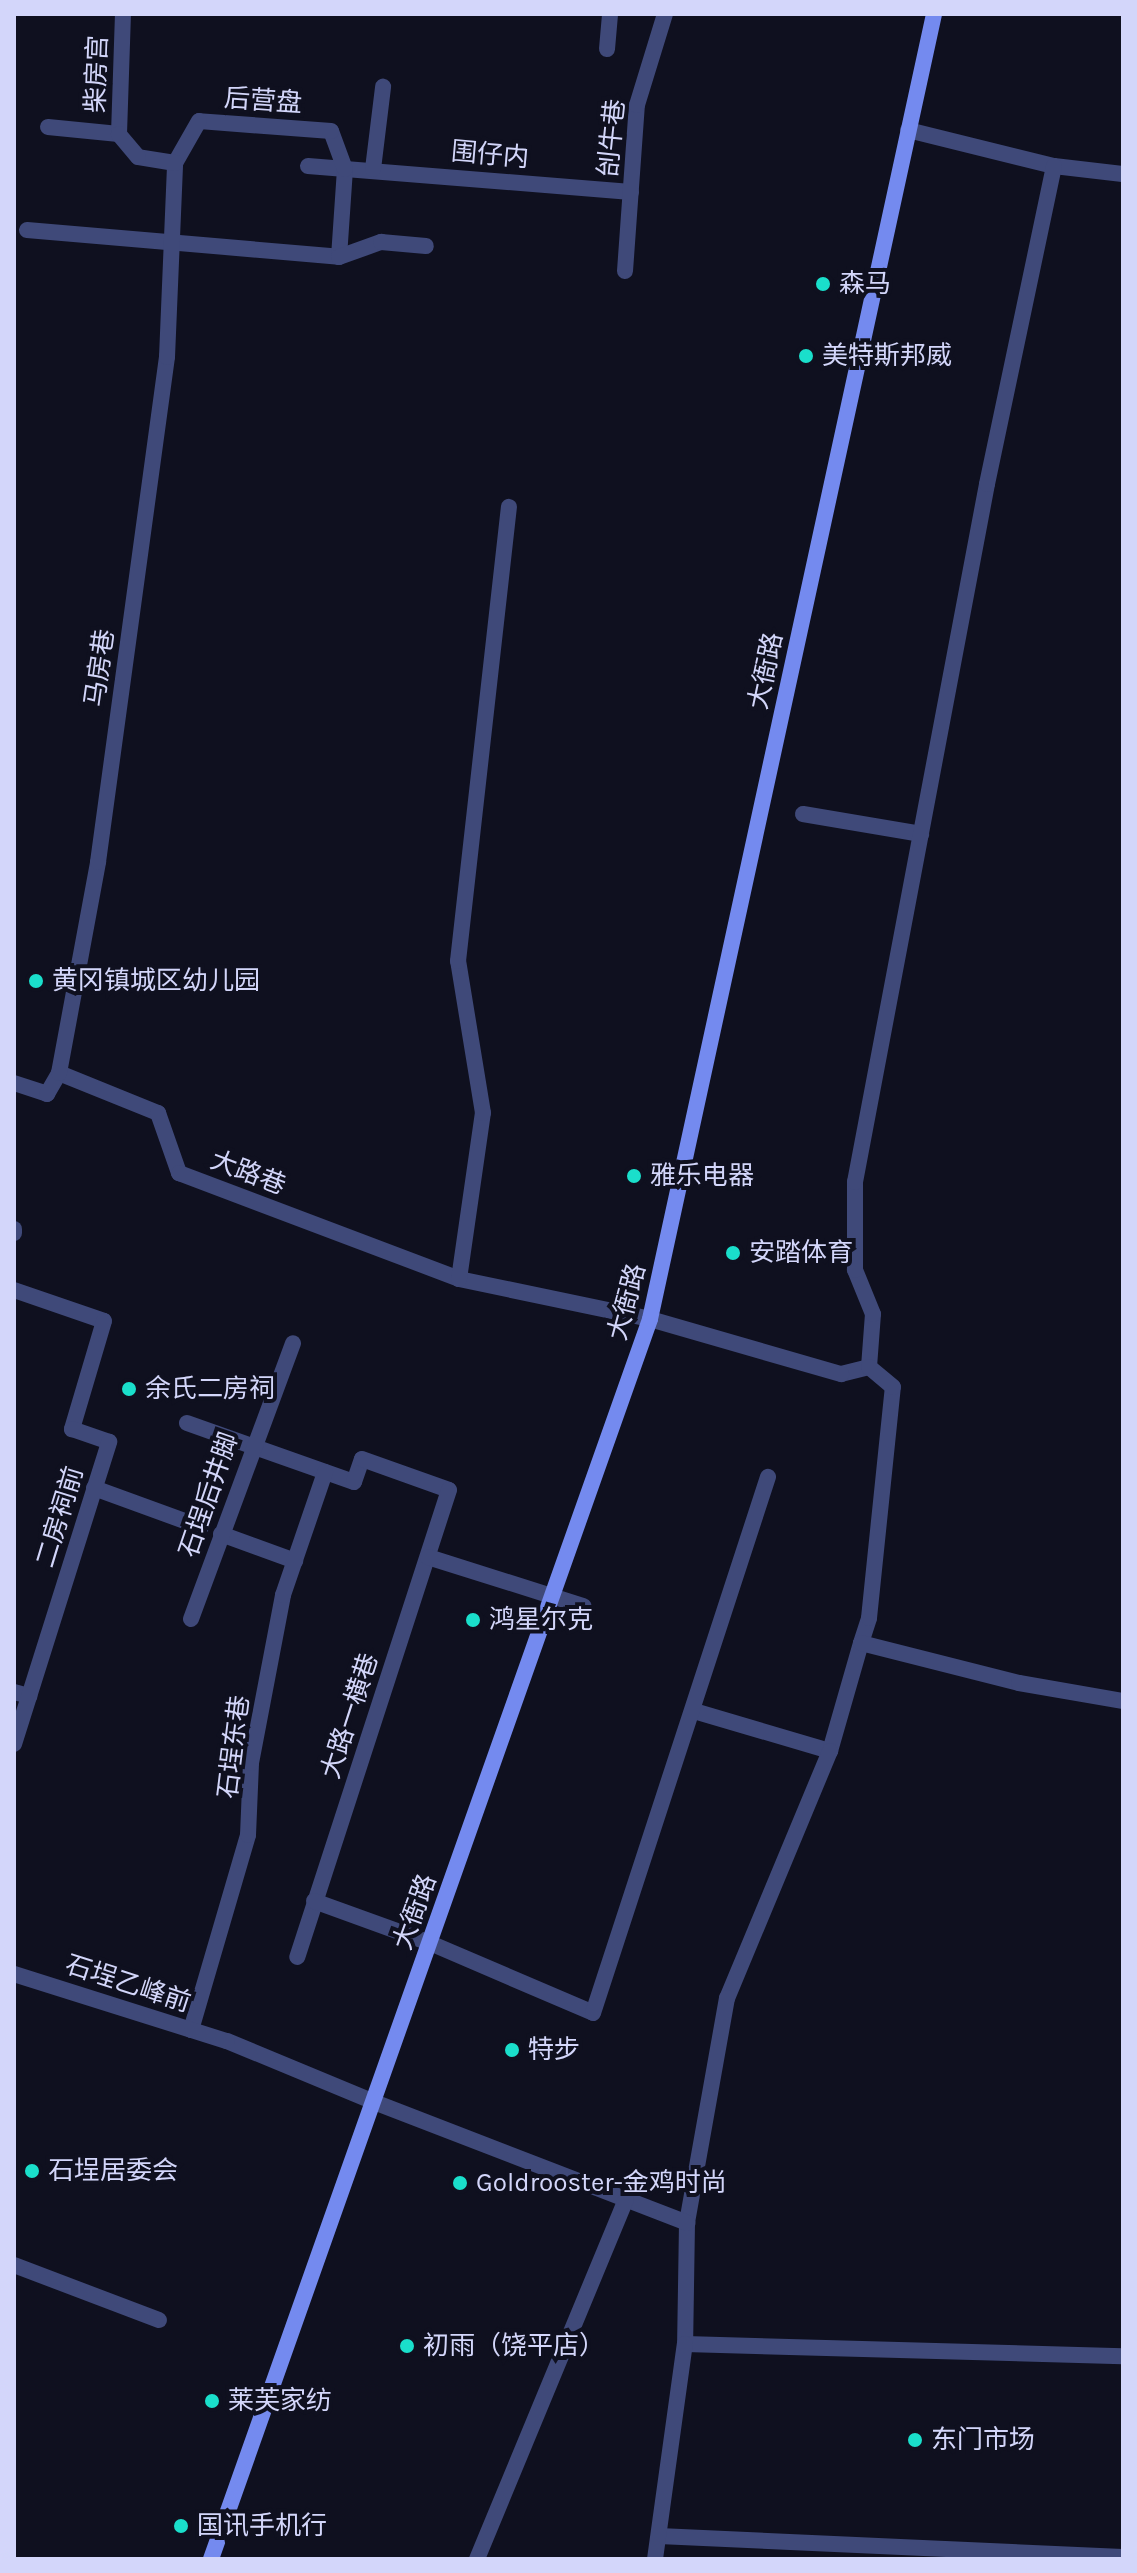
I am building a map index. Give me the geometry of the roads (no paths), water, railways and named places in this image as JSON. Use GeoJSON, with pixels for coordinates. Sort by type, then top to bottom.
{"type":"FeatureCollection","features":[{"type":"Feature","properties":{"kind":"main road","name":"大衙路"},"geometry":{"type":"LineString","coordinates":[[211,2559],[650,1319],[934,14]]}},
{"type":"Feature","properties":{"kind":"street","name":"柴房宫"},"geometry":{"type":"LineString","coordinates":[[119,134],[123,14]]}},
{"type":"Feature","properties":{"kind":"street"},"geometry":{"type":"LineString","coordinates":[[607,49],[610,14]]}},
{"type":"Feature","properties":{"kind":"street","name":"刣牛巷"},"geometry":{"type":"LineString","coordinates":[[625,271],[637,105],[665,14]]}},
{"type":"Feature","properties":{"kind":"street"},"geometry":{"type":"LineString","coordinates":[[373,169],[383,87]]}},
{"type":"Feature","properties":{"kind":"street","name":"后营盘"},"geometry":{"type":"LineString","coordinates":[[171,244],[175,163],[199,121],[331,131],[345,169]]}},
{"type":"Feature","properties":{"kind":"street"},"geometry":{"type":"LineString","coordinates":[[48,127],[119,134],[138,157],[175,163]]}},
{"type":"Feature","properties":{"kind":"street"},"geometry":{"type":"LineString","coordinates":[[908,130],[1054,166],[1123,174]]}},
{"type":"Feature","properties":{"kind":"street","name":"围仔内"},"geometry":{"type":"LineString","coordinates":[[308,166],[631,192]]}},
{"type":"Feature","properties":{"kind":"street"},"geometry":{"type":"LineString","coordinates":[[655,2559],[685,2344],[687,2223],[727,1998],[830,1751],[869,1618],[893,1387],[869,1367],[873,1314],[855,1270],[855,1182],[1054,166]]}},
{"type":"Feature","properties":{"kind":"street"},"geometry":{"type":"LineString","coordinates":[[339,257],[345,169]]}},
{"type":"Feature","properties":{"kind":"street"},"geometry":{"type":"LineString","coordinates":[[27,230],[339,257],[381,242],[426,246]]}},
{"type":"Feature","properties":{"kind":"street","name":"马房巷"},"geometry":{"type":"LineString","coordinates":[[14,1083],[47,1094],[59,1073],[98,862],[165,373],[171,244]]}},
{"type":"Feature","properties":{"kind":"street"},"geometry":{"type":"LineString","coordinates":[[459,1279],[483,1113],[458,961],[509,507]]}},
{"type":"Feature","properties":{"kind":"street"},"geometry":{"type":"LineString","coordinates":[[803,814],[921,834]]}},
{"type":"Feature","properties":{"kind":"street","name":"大路巷"},"geometry":{"type":"LineString","coordinates":[[59,1073],[158,1113],[179,1173],[459,1279],[650,1319],[841,1374],[869,1367]]}},
{"type":"Feature","properties":{"kind":"street","name":"二房祠前"},"geometry":{"type":"LineString","coordinates":[[14,1290],[104,1321],[72,1429],[109,1442],[22,1694],[14,1744]]}},
{"type":"Feature","properties":{"kind":"street","name":"石埕后井脚"},"geometry":{"type":"LineString","coordinates":[[191,1619],[252,1446],[293,1343]]}},
{"type":"Feature","properties":{"kind":"street"},"geometry":{"type":"LineString","coordinates":[[187,1423],[325,1472]]}},
{"type":"Feature","properties":{"kind":"street","name":"大路一横巷"},"geometry":{"type":"LineString","coordinates":[[297,1957],[449,1490],[362,1459],[354,1482],[325,1472]]}},
{"type":"Feature","properties":{"kind":"street","name":"石埕东巷"},"geometry":{"type":"LineString","coordinates":[[191,2030],[248,1835],[251,1763],[283,1595],[325,1472]]}},
{"type":"Feature","properties":{"kind":"street"},"geometry":{"type":"LineString","coordinates":[[314,1901],[430,1943],[593,2013],[768,1477]]}},
{"type":"Feature","properties":{"kind":"street"},"geometry":{"type":"LineString","coordinates":[[94,1488],[201,1527]]}},
{"type":"Feature","properties":{"kind":"street"},"geometry":{"type":"LineString","coordinates":[[221,1534],[295,1561]]}},
{"type":"Feature","properties":{"kind":"street"},"geometry":{"type":"LineString","coordinates":[[428,1557],[583,1606]]}},
{"type":"Feature","properties":{"kind":"street"},"geometry":{"type":"LineString","coordinates":[[861,1643],[1019,1683],[1123,1701]]}},
{"type":"Feature","properties":{"kind":"street"},"geometry":{"type":"LineString","coordinates":[[694,1711],[830,1751]]}},
{"type":"Feature","properties":{"kind":"street","name":"石埕乙峰前"},"geometry":{"type":"LineString","coordinates":[[14,1974],[227,2041],[374,2102],[687,2223]]}},
{"type":"Feature","properties":{"kind":"street"},"geometry":{"type":"LineString","coordinates":[[477,2559],[626,2200]]}},
{"type":"Feature","properties":{"kind":"street"},"geometry":{"type":"LineString","coordinates":[[14,2265],[159,2320]]}},
{"type":"Feature","properties":{"kind":"street"},"geometry":{"type":"LineString","coordinates":[[685,2344],[1123,2356]]}},
{"type":"Feature","properties":{"kind":"street"},"geometry":{"type":"LineString","coordinates":[[659,2536],[1123,2557]]}},
{"type":"Feature","properties":{"kind":"place","name":"森马"},"geometry":{"type":"Point","coordinates":[823,284]}},
{"type":"Feature","properties":{"kind":"place","name":"美特斯邦威"},"geometry":{"type":"Point","coordinates":[806,356]}},
{"type":"Feature","properties":{"kind":"place","name":"黄冈镇城区幼儿园"},"geometry":{"type":"Point","coordinates":[36,981]}},
{"type":"Feature","properties":{"kind":"place","name":"雅乐电器"},"geometry":{"type":"Point","coordinates":[634,1176]}},
{"type":"Feature","properties":{"kind":"place","name":"安踏体育"},"geometry":{"type":"Point","coordinates":[733,1253]}},
{"type":"Feature","properties":{"kind":"place","name":"余氏二房祠"},"geometry":{"type":"Point","coordinates":[129,1389]}},
{"type":"Feature","properties":{"kind":"place","name":"鸿星尔克"},"geometry":{"type":"Point","coordinates":[473,1620]}},
{"type":"Feature","properties":{"kind":"place","name":"特步"},"geometry":{"type":"Point","coordinates":[512,2050]}},
{"type":"Feature","properties":{"kind":"place","name":"石埕居委会"},"geometry":{"type":"Point","coordinates":[32,2171]}},
{"type":"Feature","properties":{"kind":"place","name":"Goldrooster-金鸡时尚"},"geometry":{"type":"Point","coordinates":[460,2183]}},
{"type":"Feature","properties":{"kind":"place","name":"初雨（饶平店）"},"geometry":{"type":"Point","coordinates":[407,2346]}},
{"type":"Feature","properties":{"kind":"place","name":"莱芙家纺"},"geometry":{"type":"Point","coordinates":[212,2401]}},
{"type":"Feature","properties":{"kind":"place","name":"东门市场"},"geometry":{"type":"Point","coordinates":[915,2440]}},
{"type":"Feature","properties":{"kind":"place","name":"国讯手机行"},"geometry":{"type":"Point","coordinates":[181,2526]}}]}
